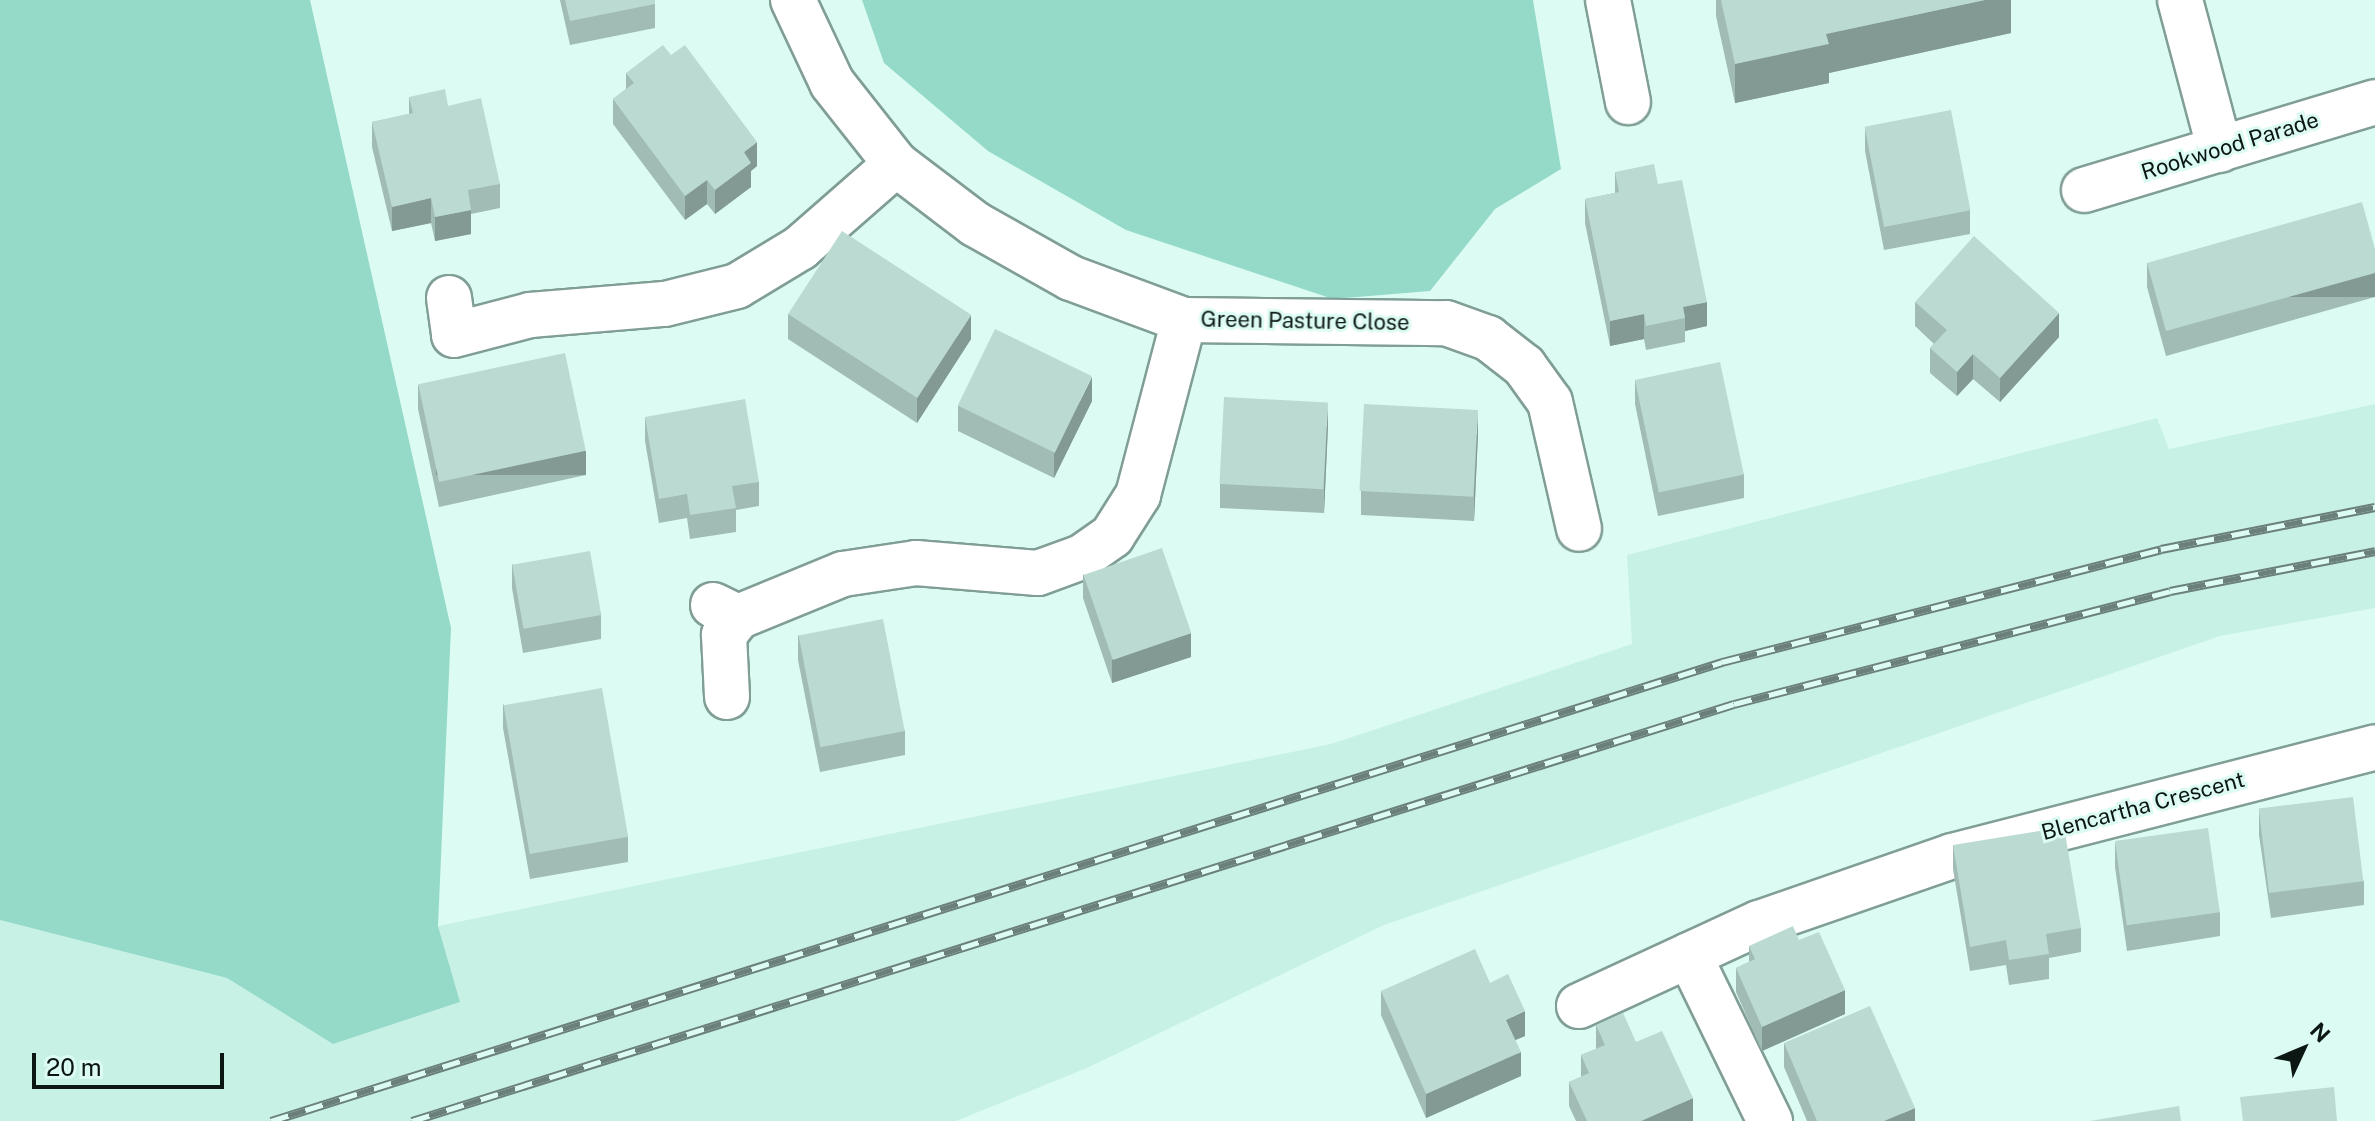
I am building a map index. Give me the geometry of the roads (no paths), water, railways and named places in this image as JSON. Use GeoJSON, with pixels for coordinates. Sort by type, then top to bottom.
{"type":"FeatureCollection","features":[{"type":"Feature","properties":{"kind":"street","name":"Green Pasture Close"},"geometry":{"type":"LineString","coordinates":[[793,0],[832,83],[896,164],[975,224],[1071,278],[1184,320],[1446,323],[1488,338],[1524,366],[1550,402],[1579,529]]}},
{"type":"Feature","properties":{"kind":"street"},"geometry":{"type":"LineString","coordinates":[[1608,0],[1628,102]]}},
{"type":"Feature","properties":{"kind":"street"},"geometry":{"type":"LineString","coordinates":[[2180,0],[2220,150]]}},
{"type":"Feature","properties":{"kind":"street","name":"Rookwood Parade"},"geometry":{"type":"LineString","coordinates":[[2084,190],[2375,102]]}},
{"type":"Feature","properties":{"kind":"street"},"geometry":{"type":"LineString","coordinates":[[449,298],[454,335],[530,315],[665,304],[737,286],[800,248],[896,164]]}},
{"type":"Feature","properties":{"kind":"street"},"geometry":{"type":"LineString","coordinates":[[727,697],[725,610],[843,574],[916,563],[1038,573],[1082,557],[1112,536],[1138,495],[1184,320]]}},
{"type":"Feature","properties":{"kind":"street","name":"Blencartha Crescent"},"geometry":{"type":"LineString","coordinates":[[1579,1006],[1759,923],[1952,856],[2375,747]]}},
{"type":"Feature","properties":{"kind":"street"},"geometry":{"type":"LineString","coordinates":[[1689,955],[1770,1121]]}},
{"type":"Feature","properties":{"kind":"railway"},"geometry":{"type":"LineString","coordinates":[[271,1121],[1722,662],[2161,549],[2375,507]]}},
{"type":"Feature","properties":{"kind":"railway"},"geometry":{"type":"LineString","coordinates":[[412,1121],[1734,704],[2170,591],[2375,551]]}}]}
